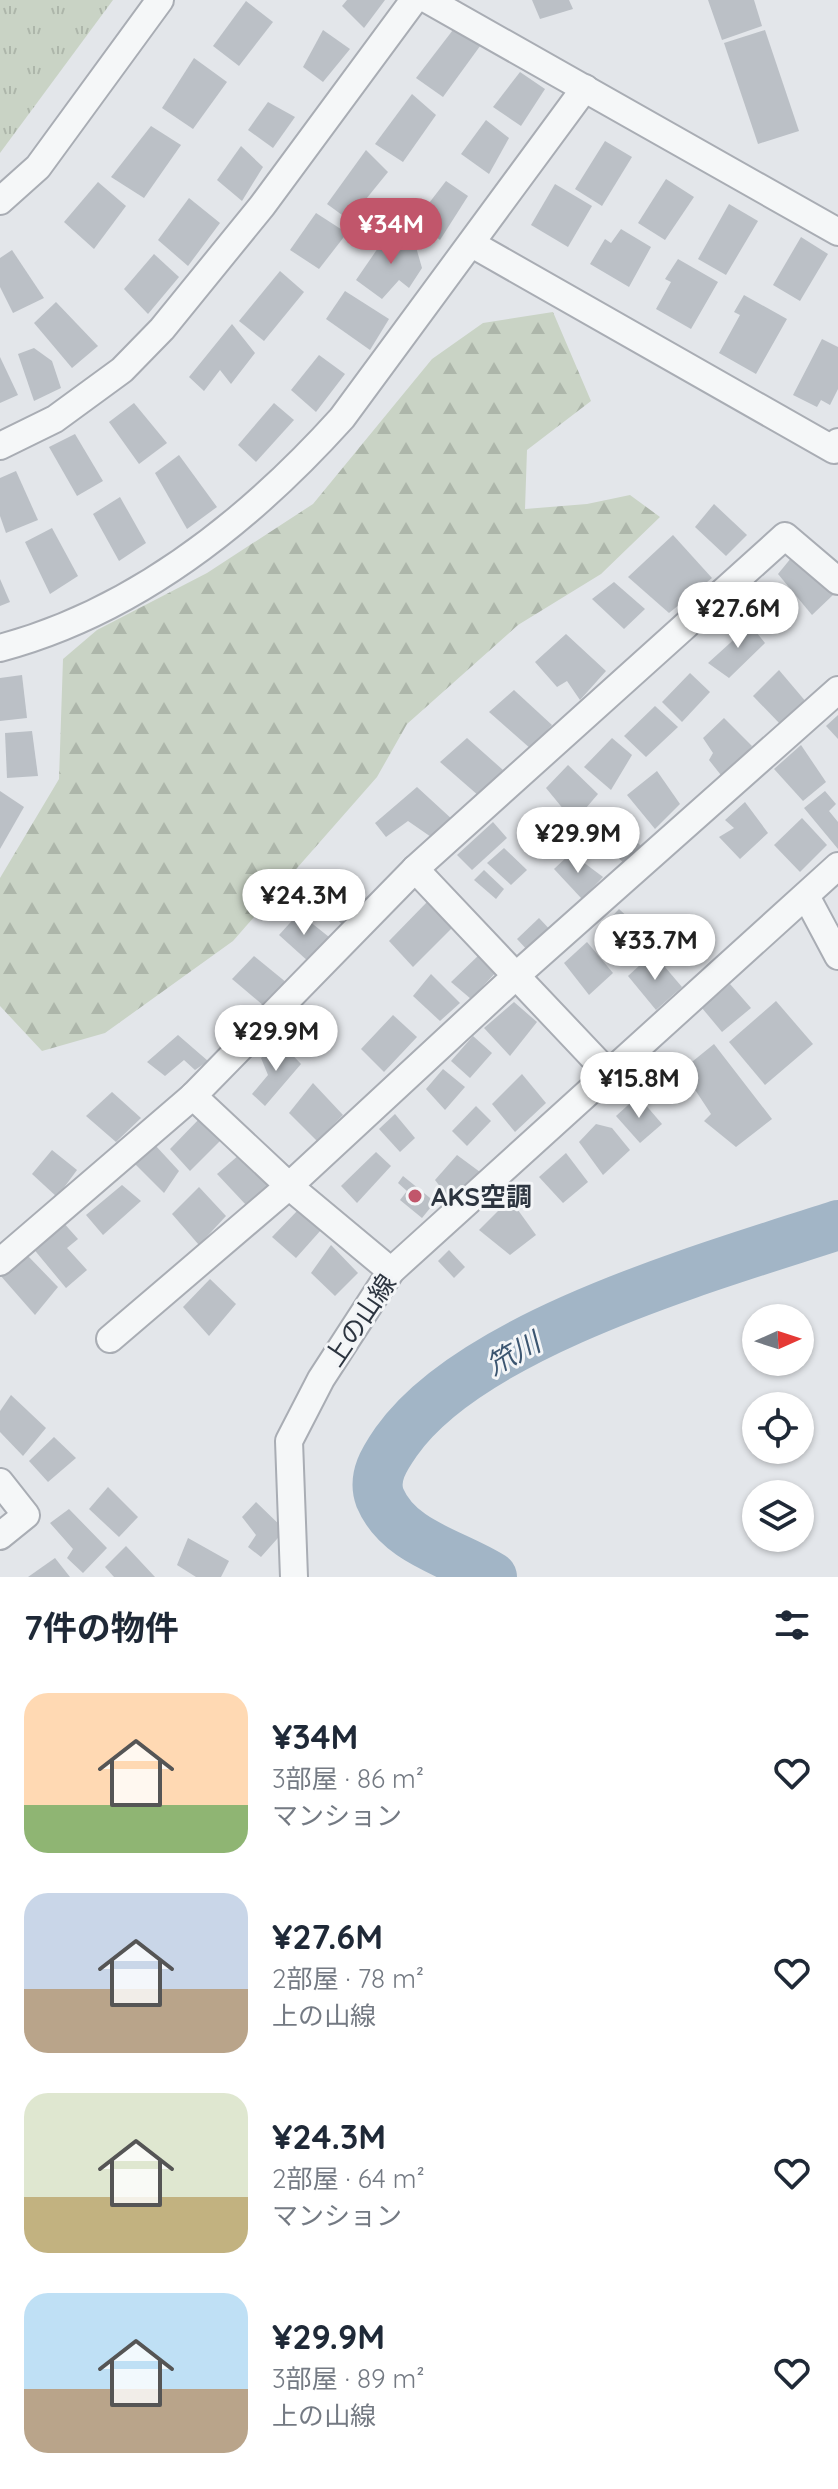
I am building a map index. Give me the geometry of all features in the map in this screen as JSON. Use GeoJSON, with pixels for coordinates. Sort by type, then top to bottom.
{"type":"FeatureCollection","features":[{"type":"Feature","properties":{"kind":"street"},"geometry":{"type":"LineString","coordinates":[[0,201],[38,167],[160,0]]}},
{"type":"Feature","properties":{"kind":"street"},"geometry":{"type":"LineString","coordinates":[[0,446],[55,419],[122,370],[162,329],[262,206],[414,0]]}},
{"type":"Feature","properties":{"kind":"street"},"geometry":{"type":"LineString","coordinates":[[428,0],[838,232]]}},
{"type":"Feature","properties":{"kind":"street"},"geometry":{"type":"LineString","coordinates":[[0,648],[48,635],[172,568],[245,515],[297,468],[342,418],[585,88]]}},
{"type":"Feature","properties":{"kind":"street"},"geometry":{"type":"LineString","coordinates":[[472,244],[834,450],[838,442]]}},
{"type":"Feature","properties":{"kind":"street"},"geometry":{"type":"LineString","coordinates":[[0,1262],[193,1096],[415,869],[785,536],[838,581]]}},
{"type":"Feature","properties":{"kind":"street"},"geometry":{"type":"LineString","coordinates":[[110,1339],[289,1186],[518,974],[838,690]]}},
{"type":"Feature","properties":{"kind":"street","name":"上の山線"},"geometry":{"type":"LineString","coordinates":[[302,1576],[289,1441],[313,1392],[391,1271],[838,866]]}},
{"type":"Feature","properties":{"kind":"street"},"geometry":{"type":"LineString","coordinates":[[415,869],[518,974],[608,1073]]}},
{"type":"Feature","properties":{"kind":"street"},"geometry":{"type":"LineString","coordinates":[[806,896],[838,956]]}},
{"type":"Feature","properties":{"kind":"street"},"geometry":{"type":"LineString","coordinates":[[193,1096],[289,1186],[391,1271]]}},
{"type":"Feature","properties":{"kind":"street"},"geometry":{"type":"LineString","coordinates":[[0,1482],[26,1515],[0,1536]]}},
{"type":"Feature","properties":{"kind":"green space"},"geometry":{"type":"Polygon","coordinates":[[[0,0],[113,0],[0,153],[0,0]]]}},
{"type":"Feature","properties":{"kind":"green space"},"geometry":{"type":"Polygon","coordinates":[[[553,312],[591,401],[527,450],[525,509],[587,504],[630,495],[660,517],[601,574],[518,625],[407,724],[377,777],[233,941],[105,1033],[42,1051],[0,1006],[0,878],[59,779],[63,659],[97,630],[207,573],[313,504],[432,359],[483,323],[553,312]]]}},
{"type":"Feature","properties":{"kind":"building"},"geometry":{"type":"Polygon","coordinates":[[[347,0],[385,0],[364,28],[342,6],[347,0]]]}},
{"type":"Feature","properties":{"kind":"building"},"geometry":{"type":"Polygon","coordinates":[[[532,0],[569,0],[573,9],[540,19],[532,0]]]}},
{"type":"Feature","properties":{"kind":"building"},"geometry":{"type":"Polygon","coordinates":[[[708,0],[754,0],[762,26],[722,40],[708,0]]]}},
{"type":"Feature","properties":{"kind":"building"},"geometry":{"type":"Polygon","coordinates":[[[246,1],[273,22],[239,66],[213,46],[246,1]]]}},
{"type":"Feature","properties":{"kind":"building"},"geometry":{"type":"Polygon","coordinates":[[[456,26],[483,42],[443,97],[416,78],[456,26]]]}},
{"type":"Feature","properties":{"kind":"building"},"geometry":{"type":"Polygon","coordinates":[[[323,30],[350,49],[323,82],[303,67],[323,30]]]}},
{"type":"Feature","properties":{"kind":"building"},"geometry":{"type":"Polygon","coordinates":[[[765,30],[799,131],[758,144],[724,43],[765,30]]]}},
{"type":"Feature","properties":{"kind":"building"},"geometry":{"type":"Polygon","coordinates":[[[194,58],[227,82],[193,129],[162,108],[194,58]]]}},
{"type":"Feature","properties":{"kind":"building"},"geometry":{"type":"Polygon","coordinates":[[[520,72],[545,89],[521,126],[493,107],[520,72]]]}},
{"type":"Feature","properties":{"kind":"building"},"geometry":{"type":"Polygon","coordinates":[[[412,94],[436,115],[403,162],[375,144],[412,94]]]}},
{"type":"Feature","properties":{"kind":"building"},"geometry":{"type":"Polygon","coordinates":[[[268,102],[295,117],[273,148],[248,130],[268,102]]]}},
{"type":"Feature","properties":{"kind":"building"},"geometry":{"type":"Polygon","coordinates":[[[486,120],[509,138],[489,174],[461,154],[486,120]]]}},
{"type":"Feature","properties":{"kind":"building"},"geometry":{"type":"Polygon","coordinates":[[[151,126],[181,145],[144,198],[111,177],[151,126]]]}},
{"type":"Feature","properties":{"kind":"building"},"geometry":{"type":"Polygon","coordinates":[[[605,141],[632,157],[602,206],[575,189],[605,141]]]}},
{"type":"Feature","properties":{"kind":"building"},"geometry":{"type":"Polygon","coordinates":[[[241,146],[263,167],[242,201],[217,180],[241,146]]]}},
{"type":"Feature","properties":{"kind":"building"},"geometry":{"type":"Polygon","coordinates":[[[366,150],[388,172],[349,220],[327,204],[366,150]]]}},
{"type":"Feature","properties":{"kind":"building"},"geometry":{"type":"Polygon","coordinates":[[[666,179],[694,197],[665,240],[638,223],[666,179]]]}},
{"type":"Feature","properties":{"kind":"building"},"geometry":{"type":"Polygon","coordinates":[[[446,181],[468,196],[440,240],[416,220],[446,181]]]}},
{"type":"Feature","properties":{"kind":"building"},"geometry":{"type":"Polygon","coordinates":[[[98,182],[126,206],[94,249],[64,222],[98,182]]]}},
{"type":"Feature","properties":{"kind":"building"},"geometry":{"type":"Polygon","coordinates":[[[555,184],[592,206],[568,247],[531,225],[555,184]]]}},
{"type":"Feature","properties":{"kind":"building"},"geometry":{"type":"Polygon","coordinates":[[[189,198],[220,223],[188,266],[158,240],[189,198]]]}},
{"type":"Feature","properties":{"kind":"building"},"geometry":{"type":"Polygon","coordinates":[[[729,204],[758,221],[726,275],[698,259],[729,204]]]}},
{"type":"Feature","properties":{"kind":"building"},"geometry":{"type":"Polygon","coordinates":[[[316,213],[347,233],[319,269],[290,250],[316,213]]]}},
{"type":"Feature","properties":{"kind":"building"},"geometry":{"type":"Polygon","coordinates":[[[621,229],[651,247],[629,287],[590,264],[605,239],[611,243],[621,229]]]}},
{"type":"Feature","properties":{"kind":"building"},"geometry":{"type":"Polygon","coordinates":[[[389,232],[416,247],[422,268],[409,288],[399,280],[382,299],[356,280],[389,232]]]}},
{"type":"Feature","properties":{"kind":"building"},"geometry":{"type":"Polygon","coordinates":[[[801,237],[828,254],[800,301],[773,285],[801,237]]]}},
{"type":"Feature","properties":{"kind":"building"},"geometry":{"type":"Polygon","coordinates":[[[12,250],[44,298],[13,313],[0,287],[0,258],[12,250]]]}},
{"type":"Feature","properties":{"kind":"building"},"geometry":{"type":"Polygon","coordinates":[[[154,254],[179,277],[148,314],[124,289],[154,254]]]}},
{"type":"Feature","properties":{"kind":"building"},"geometry":{"type":"Polygon","coordinates":[[[678,259],[718,282],[691,329],[656,309],[671,282],[665,279],[678,259]]]}},
{"type":"Feature","properties":{"kind":"building"},"geometry":{"type":"Polygon","coordinates":[[[280,271],[304,292],[264,341],[239,321],[280,271]]]}},
{"type":"Feature","properties":{"kind":"building"},"geometry":{"type":"Polygon","coordinates":[[[345,291],[389,319],[370,350],[326,319],[345,291]]]}},
{"type":"Feature","properties":{"kind":"building"},"geometry":{"type":"Polygon","coordinates":[[[744,295],[787,319],[756,374],[719,353],[740,315],[734,312],[744,295]]]}},
{"type":"Feature","properties":{"kind":"building"},"geometry":{"type":"Polygon","coordinates":[[[56,302],[98,346],[72,368],[34,323],[56,302]]]}},
{"type":"Feature","properties":{"kind":"building"},"geometry":{"type":"Polygon","coordinates":[[[232,324],[255,353],[231,384],[220,370],[204,391],[189,377],[232,324]]]}},
{"type":"Feature","properties":{"kind":"building"},"geometry":{"type":"Polygon","coordinates":[[[822,339],[838,347],[838,389],[830,405],[821,400],[817,407],[793,395],[822,339]]]}},
{"type":"Feature","properties":{"kind":"building"},"geometry":{"type":"Polygon","coordinates":[[[34,348],[52,361],[61,388],[34,401],[18,354],[34,348]]]}},
{"type":"Feature","properties":{"kind":"building"},"geometry":{"type":"Polygon","coordinates":[[[319,355],[345,374],[316,412],[291,390],[319,355]]]}},
{"type":"Feature","properties":{"kind":"building"},"geometry":{"type":"Polygon","coordinates":[[[0,357],[18,395],[0,403],[0,357]]]}},
{"type":"Feature","properties":{"kind":"building"},"geometry":{"type":"Polygon","coordinates":[[[134,403],[167,443],[139,464],[109,422],[134,403]]]}},
{"type":"Feature","properties":{"kind":"building"},"geometry":{"type":"Polygon","coordinates":[[[274,403],[294,420],[256,462],[238,445],[274,403]]]}},
{"type":"Feature","properties":{"kind":"building"},"geometry":{"type":"Polygon","coordinates":[[[75,434],[103,481],[77,496],[49,447],[75,434]]]}},
{"type":"Feature","properties":{"kind":"building"},"geometry":{"type":"Polygon","coordinates":[[[179,455],[217,507],[187,529],[155,473],[179,455]]]}},
{"type":"Feature","properties":{"kind":"building"},"geometry":{"type":"Polygon","coordinates":[[[16,471],[38,520],[6,533],[0,516],[0,478],[16,471]]]}},
{"type":"Feature","properties":{"kind":"building"},"geometry":{"type":"Polygon","coordinates":[[[120,497],[146,543],[119,561],[93,514],[120,497]]]}},
{"type":"Feature","properties":{"kind":"building"},"geometry":{"type":"Polygon","coordinates":[[[714,504],[747,535],[726,556],[695,527],[714,504]]]}},
{"type":"Feature","properties":{"kind":"building"},"geometry":{"type":"Polygon","coordinates":[[[52,528],[78,576],[50,594],[25,542],[52,528]]]}},
{"type":"Feature","properties":{"kind":"building"},"geometry":{"type":"Polygon","coordinates":[[[673,535],[712,578],[669,613],[628,577],[673,535]]]}},
{"type":"Feature","properties":{"kind":"building"},"geometry":{"type":"Polygon","coordinates":[[[796,552],[833,595],[812,615],[778,574],[796,552]]]}},
{"type":"Feature","properties":{"kind":"building"},"geometry":{"type":"Polygon","coordinates":[[[0,579],[10,602],[0,606],[0,579]]]}},
{"type":"Feature","properties":{"kind":"building"},"geometry":{"type":"Polygon","coordinates":[[[614,582],[645,609],[624,629],[592,599],[614,582]]]}},
{"type":"Feature","properties":{"kind":"building"},"geometry":{"type":"Polygon","coordinates":[[[744,617],[765,643],[729,678],[708,663],[740,634],[738,625],[744,617]]]}},
{"type":"Feature","properties":{"kind":"building"},"geometry":{"type":"Polygon","coordinates":[[[566,634],[606,671],[580,700],[567,681],[557,687],[535,662],[566,634]]]}},
{"type":"Feature","properties":{"kind":"building"},"geometry":{"type":"Polygon","coordinates":[[[779,670],[807,703],[782,726],[753,696],[779,670]]]}},
{"type":"Feature","properties":{"kind":"building"},"geometry":{"type":"Polygon","coordinates":[[[690,673],[710,692],[682,722],[662,702],[690,673]]]}},
{"type":"Feature","properties":{"kind":"building"},"geometry":{"type":"Polygon","coordinates":[[[22,675],[27,718],[0,721],[0,678],[22,675]]]}},
{"type":"Feature","properties":{"kind":"building"},"geometry":{"type":"Polygon","coordinates":[[[514,690],[552,725],[531,749],[489,712],[514,690]]]}},
{"type":"Feature","properties":{"kind":"building"},"geometry":{"type":"Polygon","coordinates":[[[655,706],[678,727],[646,757],[624,736],[655,706]]]}},
{"type":"Feature","properties":{"kind":"building"},"geometry":{"type":"Polygon","coordinates":[[[838,715],[838,739],[826,726],[838,715]]]}},
{"type":"Feature","properties":{"kind":"building"},"geometry":{"type":"Polygon","coordinates":[[[724,718],[752,746],[724,779],[709,760],[713,753],[703,738],[724,718]]]}},
{"type":"Feature","properties":{"kind":"building"},"geometry":{"type":"Polygon","coordinates":[[[32,731],[38,776],[7,778],[5,733],[32,731]]]}},
{"type":"Feature","properties":{"kind":"building"},"geometry":{"type":"Polygon","coordinates":[[[467,738],[503,770],[479,796],[440,762],[467,738]]]}},
{"type":"Feature","properties":{"kind":"building"},"geometry":{"type":"Polygon","coordinates":[[[612,738],[632,755],[611,790],[584,767],[612,738]]]}},
{"type":"Feature","properties":{"kind":"building"},"geometry":{"type":"Polygon","coordinates":[[[801,745],[826,782],[803,801],[774,769],[801,745]]]}},
{"type":"Feature","properties":{"kind":"building"},"geometry":{"type":"Polygon","coordinates":[[[568,765],[598,794],[574,822],[546,788],[568,765]]]}},
{"type":"Feature","properties":{"kind":"building"},"geometry":{"type":"Polygon","coordinates":[[[657,771],[680,804],[655,829],[627,795],[657,771]]]}},
{"type":"Feature","properties":{"kind":"building"},"geometry":{"type":"Polygon","coordinates":[[[417,787],[454,821],[434,839],[408,821],[386,837],[375,823],[417,787]]]}},
{"type":"Feature","properties":{"kind":"building"},"geometry":{"type":"Polygon","coordinates":[[[0,791],[24,807],[0,849],[0,791]]]}},
{"type":"Feature","properties":{"kind":"building"},"geometry":{"type":"Polygon","coordinates":[[[825,791],[836,804],[829,811],[838,822],[838,849],[804,808],[825,791]]]}},
{"type":"Feature","properties":{"kind":"building"},"geometry":{"type":"Polygon","coordinates":[[[745,802],[768,833],[740,859],[719,837],[734,828],[725,820],[745,802]]]}},
{"type":"Feature","properties":{"kind":"building"},"geometry":{"type":"Polygon","coordinates":[[[612,817],[641,846],[625,864],[594,836],[612,817]]]}},
{"type":"Feature","properties":{"kind":"building"},"geometry":{"type":"Polygon","coordinates":[[[802,818],[827,845],[800,872],[774,845],[802,818]]]}},
{"type":"Feature","properties":{"kind":"building"},"geometry":{"type":"Polygon","coordinates":[[[493,822],[507,838],[472,870],[457,855],[493,822]]]}},
{"type":"Feature","properties":{"kind":"building"},"geometry":{"type":"Polygon","coordinates":[[[504,848],[527,870],[511,885],[487,863],[504,848]]]}},
{"type":"Feature","properties":{"kind":"building"},"geometry":{"type":"Polygon","coordinates":[[[571,853],[603,877],[582,899],[554,869],[571,853]]]}},
{"type":"Feature","properties":{"kind":"building"},"geometry":{"type":"Polygon","coordinates":[[[484,870],[504,889],[496,899],[474,880],[484,870]]]}},
{"type":"Feature","properties":{"kind":"building"},"geometry":{"type":"Polygon","coordinates":[[[330,876],[363,905],[343,925],[312,897],[330,876]]]}},
{"type":"Feature","properties":{"kind":"building"},"geometry":{"type":"Polygon","coordinates":[[[428,901],[453,927],[413,967],[389,941],[428,901]]]}},
{"type":"Feature","properties":{"kind":"building"},"geometry":{"type":"Polygon","coordinates":[[[619,909],[649,937],[629,961],[599,930],[619,909]]]}},
{"type":"Feature","properties":{"kind":"building"},"geometry":{"type":"Polygon","coordinates":[[[299,913],[329,937],[309,962],[279,935],[299,913]]]}},
{"type":"Feature","properties":{"kind":"building"},"geometry":{"type":"Polygon","coordinates":[[[539,918],[554,934],[530,953],[517,939],[539,918]]]}},
{"type":"Feature","properties":{"kind":"building"},"geometry":{"type":"Polygon","coordinates":[[[587,942],[613,973],[589,995],[564,963],[587,942]]]}},
{"type":"Feature","properties":{"kind":"building"},"geometry":{"type":"Polygon","coordinates":[[[481,953],[498,970],[471,999],[451,982],[481,953]]]}},
{"type":"Feature","properties":{"kind":"building"},"geometry":{"type":"Polygon","coordinates":[[[653,953],[682,987],[656,1010],[628,976],[653,953]]]}},
{"type":"Feature","properties":{"kind":"building"},"geometry":{"type":"Polygon","coordinates":[[[254,956],[287,983],[264,1006],[232,979],[254,956]]]}},
{"type":"Feature","properties":{"kind":"building"},"geometry":{"type":"Polygon","coordinates":[[[431,974],[460,1003],[440,1021],[413,996],[431,974]]]}},
{"type":"Feature","properties":{"kind":"building"},"geometry":{"type":"Polygon","coordinates":[[[730,984],[751,1008],[722,1032],[702,1008],[730,984]]]}},
{"type":"Feature","properties":{"kind":"building"},"geometry":{"type":"Polygon","coordinates":[[[776,1001],[813,1044],[765,1085],[729,1042],[776,1001]]]}},
{"type":"Feature","properties":{"kind":"building"},"geometry":{"type":"Polygon","coordinates":[[[514,1002],[537,1022],[510,1056],[484,1028],[514,1002]]]}},
{"type":"Feature","properties":{"kind":"building"},"geometry":{"type":"Polygon","coordinates":[[[393,1015],[417,1037],[384,1072],[361,1049],[393,1015]]]}},
{"type":"Feature","properties":{"kind":"building"},"geometry":{"type":"Polygon","coordinates":[[[178,1035],[208,1061],[195,1070],[184,1060],[165,1076],[147,1062],[178,1035]]]}},
{"type":"Feature","properties":{"kind":"building"},"geometry":{"type":"Polygon","coordinates":[[[473,1036],[492,1053],[470,1078],[451,1061],[473,1036]]]}},
{"type":"Feature","properties":{"kind":"building"},"geometry":{"type":"Polygon","coordinates":[[[281,1043],[301,1064],[265,1106],[252,1094],[268,1075],[261,1058],[281,1043]]]}},
{"type":"Feature","properties":{"kind":"building"},"geometry":{"type":"Polygon","coordinates":[[[714,1044],[772,1119],[736,1147],[704,1121],[711,1114],[682,1070],[714,1044]]]}},
{"type":"Feature","properties":{"kind":"building"},"geometry":{"type":"Polygon","coordinates":[[[443,1069],[465,1087],[445,1110],[426,1089],[443,1069]]]}},
{"type":"Feature","properties":{"kind":"building"},"geometry":{"type":"Polygon","coordinates":[[[522,1074],[546,1103],[515,1132],[492,1104],[522,1074]]]}},
{"type":"Feature","properties":{"kind":"building"},"geometry":{"type":"Polygon","coordinates":[[[313,1083],[343,1115],[317,1141],[289,1113],[313,1083]]]}},
{"type":"Feature","properties":{"kind":"building"},"geometry":{"type":"Polygon","coordinates":[[[112,1092],[141,1118],[116,1142],[86,1116],[112,1092]]]}},
{"type":"Feature","properties":{"kind":"building"},"geometry":{"type":"Polygon","coordinates":[[[638,1096],[662,1124],[640,1143],[616,1116],[638,1096]]]}},
{"type":"Feature","properties":{"kind":"building"},"geometry":{"type":"Polygon","coordinates":[[[476,1106],[491,1121],[467,1146],[452,1131],[476,1106]]]}},
{"type":"Feature","properties":{"kind":"building"},"geometry":{"type":"Polygon","coordinates":[[[395,1114],[415,1138],[400,1152],[379,1129],[395,1114]]]}},
{"type":"Feature","properties":{"kind":"building"},"geometry":{"type":"Polygon","coordinates":[[[201,1117],[222,1139],[190,1171],[170,1149],[201,1117]]]}},
{"type":"Feature","properties":{"kind":"building"},"geometry":{"type":"Polygon","coordinates":[[[596,1124],[612,1128],[630,1150],[603,1175],[579,1142],[596,1124]]]}},
{"type":"Feature","properties":{"kind":"building"},"geometry":{"type":"Polygon","coordinates":[[[155,1145],[179,1171],[164,1193],[135,1164],[155,1145]]]}},
{"type":"Feature","properties":{"kind":"building"},"geometry":{"type":"Polygon","coordinates":[[[52,1150],[77,1170],[57,1197],[32,1174],[52,1150]]]}},
{"type":"Feature","properties":{"kind":"building"},"geometry":{"type":"Polygon","coordinates":[[[376,1152],[391,1166],[357,1203],[341,1186],[376,1152]]]}},
{"type":"Feature","properties":{"kind":"building"},"geometry":{"type":"Polygon","coordinates":[[[566,1153],[588,1182],[563,1203],[539,1177],[566,1153]]]}},
{"type":"Feature","properties":{"kind":"building"},"geometry":{"type":"Polygon","coordinates":[[[239,1155],[268,1185],[247,1206],[217,1174],[239,1155]]]}},
{"type":"Feature","properties":{"kind":"building"},"geometry":{"type":"Polygon","coordinates":[[[457,1155],[480,1172],[452,1202],[435,1180],[457,1155]]]}},
{"type":"Feature","properties":{"kind":"building"},"geometry":{"type":"Polygon","coordinates":[[[403,1176],[435,1202],[422,1218],[400,1200],[407,1191],[398,1183],[403,1176]]]}},
{"type":"Feature","properties":{"kind":"building"},"geometry":{"type":"Polygon","coordinates":[[[122,1185],[141,1201],[103,1235],[86,1215],[122,1185]]]}},
{"type":"Feature","properties":{"kind":"building"},"geometry":{"type":"Polygon","coordinates":[[[199,1187],[226,1216],[199,1245],[172,1214],[199,1187]]]}},
{"type":"Feature","properties":{"kind":"building"},"geometry":{"type":"Polygon","coordinates":[[[510,1199],[536,1235],[510,1255],[479,1230],[510,1199]]]}},
{"type":"Feature","properties":{"kind":"building"},"geometry":{"type":"Polygon","coordinates":[[[299,1209],[321,1230],[296,1258],[272,1237],[299,1209]]]}},
{"type":"Feature","properties":{"kind":"building"},"geometry":{"type":"Polygon","coordinates":[[[62,1221],[78,1239],[67,1248],[87,1270],[66,1288],[32,1247],[62,1221]]]}},
{"type":"Feature","properties":{"kind":"building"},"geometry":{"type":"Polygon","coordinates":[[[331,1245],[358,1273],[335,1296],[311,1273],[331,1245]]]}},
{"type":"Feature","properties":{"kind":"building"},"geometry":{"type":"Polygon","coordinates":[[[449,1250],[465,1267],[454,1278],[438,1261],[449,1250]]]}},
{"type":"Feature","properties":{"kind":"building"},"geometry":{"type":"Polygon","coordinates":[[[26,1254],[58,1287],[35,1315],[0,1275],[26,1254]]]}},
{"type":"Feature","properties":{"kind":"building"},"geometry":{"type":"Polygon","coordinates":[[[210,1279],[236,1304],[209,1336],[183,1307],[210,1279]]]}},
{"type":"Feature","properties":{"kind":"building"},"geometry":{"type":"Polygon","coordinates":[[[11,1395],[46,1428],[23,1456],[0,1432],[0,1411],[11,1395]]]}},
{"type":"Feature","properties":{"kind":"building"},"geometry":{"type":"Polygon","coordinates":[[[54,1437],[76,1458],[48,1482],[29,1461],[54,1437]]]}},
{"type":"Feature","properties":{"kind":"building"},"geometry":{"type":"Polygon","coordinates":[[[108,1487],[138,1517],[119,1537],[89,1509],[108,1487]]]}},
{"type":"Feature","properties":{"kind":"building"},"geometry":{"type":"Polygon","coordinates":[[[256,1502],[285,1530],[261,1557],[248,1547],[256,1535],[242,1517],[256,1502]]]}},
{"type":"Feature","properties":{"kind":"building"},"geometry":{"type":"Polygon","coordinates":[[[69,1509],[107,1548],[83,1573],[67,1558],[73,1549],[50,1523],[69,1509]]]}},
{"type":"Feature","properties":{"kind":"building"},"geometry":{"type":"Polygon","coordinates":[[[188,1538],[229,1561],[221,1577],[196,1577],[177,1565],[188,1538]]]}},
{"type":"Feature","properties":{"kind":"building"},"geometry":{"type":"Polygon","coordinates":[[[126,1546],[155,1577],[114,1577],[105,1567],[126,1546]]]}},
{"type":"Feature","properties":{"kind":"building"},"geometry":{"type":"Polygon","coordinates":[[[55,1558],[70,1577],[28,1577],[55,1558]]]}},
{"type":"Feature","properties":{"kind":"waterway","name":"笊川"},"geometry":{"type":"LineString","coordinates":[[492,1577],[414,1536],[400,1526],[380,1498],[378,1483],[384,1461],[396,1442],[432,1403],[480,1368],[536,1336],[599,1308],[663,1283],[838,1225]]}},
{"type":"Feature","properties":{"kind":"place","name":"AKS空調"},"geometry":{"type":"Point","coordinates":[415,1196]}}]}
